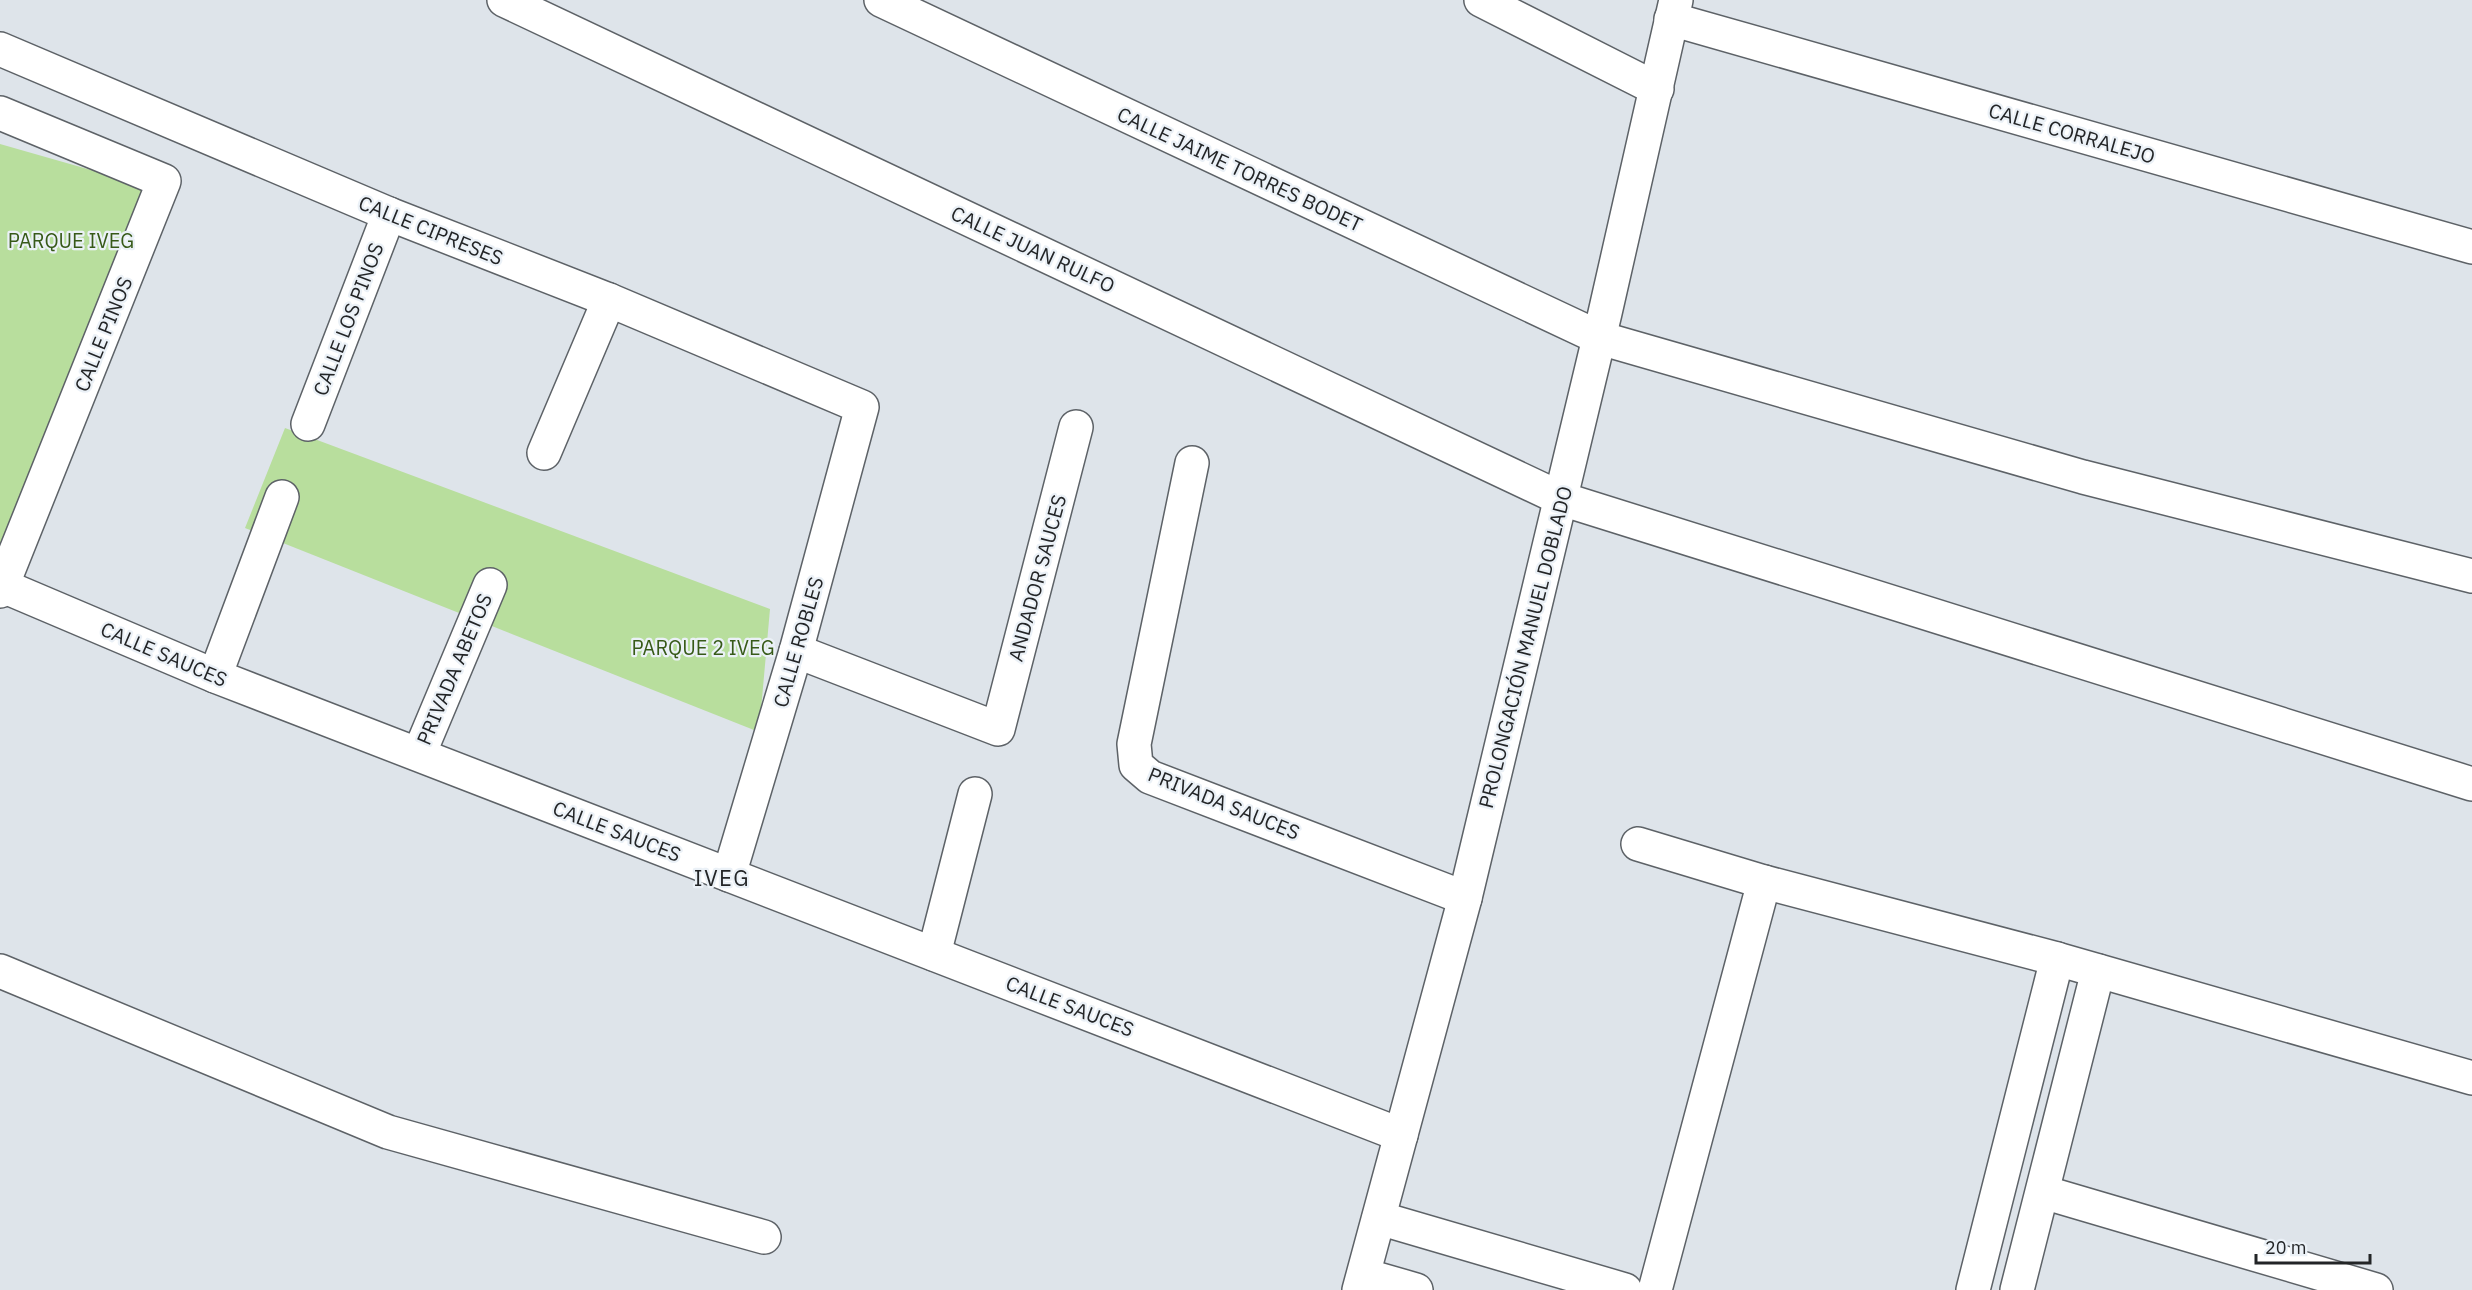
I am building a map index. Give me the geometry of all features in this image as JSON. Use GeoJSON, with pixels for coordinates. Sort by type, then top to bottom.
{"type":"FeatureCollection","features":[{"type":"Feature","properties":{"kind":"street","name":"CALLE JUAN RULFO"},"geometry":{"type":"LineString","coordinates":[[504,0],[1562,499],[2472,784]]}},
{"type":"Feature","properties":{"kind":"street","name":"CALLE JAIME TORRES BODET"},"geometry":{"type":"LineString","coordinates":[[881,0],[1599,338],[2083,477],[2472,576]]}},
{"type":"Feature","properties":{"kind":"street"},"geometry":{"type":"LineString","coordinates":[[1481,0],[1657,89]]}},
{"type":"Feature","properties":{"kind":"street","name":"PROLONGACIÓN MANUEL DOBLADO"},"geometry":{"type":"LineString","coordinates":[[1362,1283],[1465,898],[1562,499],[1674,10]]}},
{"type":"Feature","properties":{"kind":"street","name":"CALLE CORRALEJO"},"geometry":{"type":"LineString","coordinates":[[1674,10],[2472,247]]}},
{"type":"Feature","properties":{"kind":"street","name":"CALLE CIPRESES"},"geometry":{"type":"LineString","coordinates":[[0,49],[388,214],[609,300],[862,407]]}},
{"type":"Feature","properties":{"kind":"street","name":"CALLE PINOS"},"geometry":{"type":"LineString","coordinates":[[0,113],[164,181],[1,588]]}},
{"type":"Feature","properties":{"kind":"street","name":"CALLE LOS PINOS"},"geometry":{"type":"LineString","coordinates":[[308,424],[388,214]]}},
{"type":"Feature","properties":{"kind":"street"},"geometry":{"type":"LineString","coordinates":[[544,453],[609,300]]}},
{"type":"Feature","properties":{"kind":"street","name":"CALLE ROBLES"},"geometry":{"type":"LineString","coordinates":[[729,875],[796,651],[862,407]]}},
{"type":"Feature","properties":{"kind":"street","name":"ANDADOR SAUCES"},"geometry":{"type":"LineString","coordinates":[[796,651],[998,729],[1076,427]]}},
{"type":"Feature","properties":{"kind":"street","name":"PRIVADA SAUCES"},"geometry":{"type":"LineString","coordinates":[[1191,464],[1134,744],[1136,765],[1150,777],[1465,898]]}},
{"type":"Feature","properties":{"kind":"street"},"geometry":{"type":"LineString","coordinates":[[215,676],[282,497]]}},
{"type":"Feature","properties":{"kind":"street","name":"PRIVADA ABETOS"},"geometry":{"type":"LineString","coordinates":[[419,754],[490,585]]}},
{"type":"Feature","properties":{"kind":"street","name":"CALLE SAUCES"},"geometry":{"type":"LineString","coordinates":[[1,588],[215,676],[1401,1135]]}},
{"type":"Feature","properties":{"kind":"street"},"geometry":{"type":"LineString","coordinates":[[934,954],[975,794]]}},
{"type":"Feature","properties":{"kind":"street"},"geometry":{"type":"LineString","coordinates":[[1638,844],[1764,882],[2098,970],[2472,1078]]}},
{"type":"Feature","properties":{"kind":"street"},"geometry":{"type":"LineString","coordinates":[[1654,1290],[1764,882]]}},
{"type":"Feature","properties":{"kind":"street"},"geometry":{"type":"LineString","coordinates":[[1973,1290],[2057,959]]}},
{"type":"Feature","properties":{"kind":"street"},"geometry":{"type":"LineString","coordinates":[[2017,1290],[2098,970]]}},
{"type":"Feature","properties":{"kind":"street"},"geometry":{"type":"LineString","coordinates":[[0,971],[388,1132],[764,1237]]}},
{"type":"Feature","properties":{"kind":"street"},"geometry":{"type":"LineString","coordinates":[[2043,1192],[2376,1290]]}},
{"type":"Feature","properties":{"kind":"street"},"geometry":{"type":"LineString","coordinates":[[1379,1218],[1625,1290]]}},
{"type":"Feature","properties":{"kind":"street"},"geometry":{"type":"LineString","coordinates":[[1362,1283],[1416,1290]]}},
{"type":"Feature","properties":{"kind":"green space","name":"PARQUE IVEG"},"geometry":{"type":"Polygon","coordinates":[[[0,144],[168,192],[0,608],[0,144]]]}},
{"type":"Feature","properties":{"kind":"green space","name":"PARQUE 2 IVEG"},"geometry":{"type":"Polygon","coordinates":[[[285,428],[770,609],[759,732],[245,528],[285,428]]]}},
{"type":"Feature","properties":{"kind":"district","name":"IVEG"},"geometry":{"type":"Point","coordinates":[722,877]}}]}
